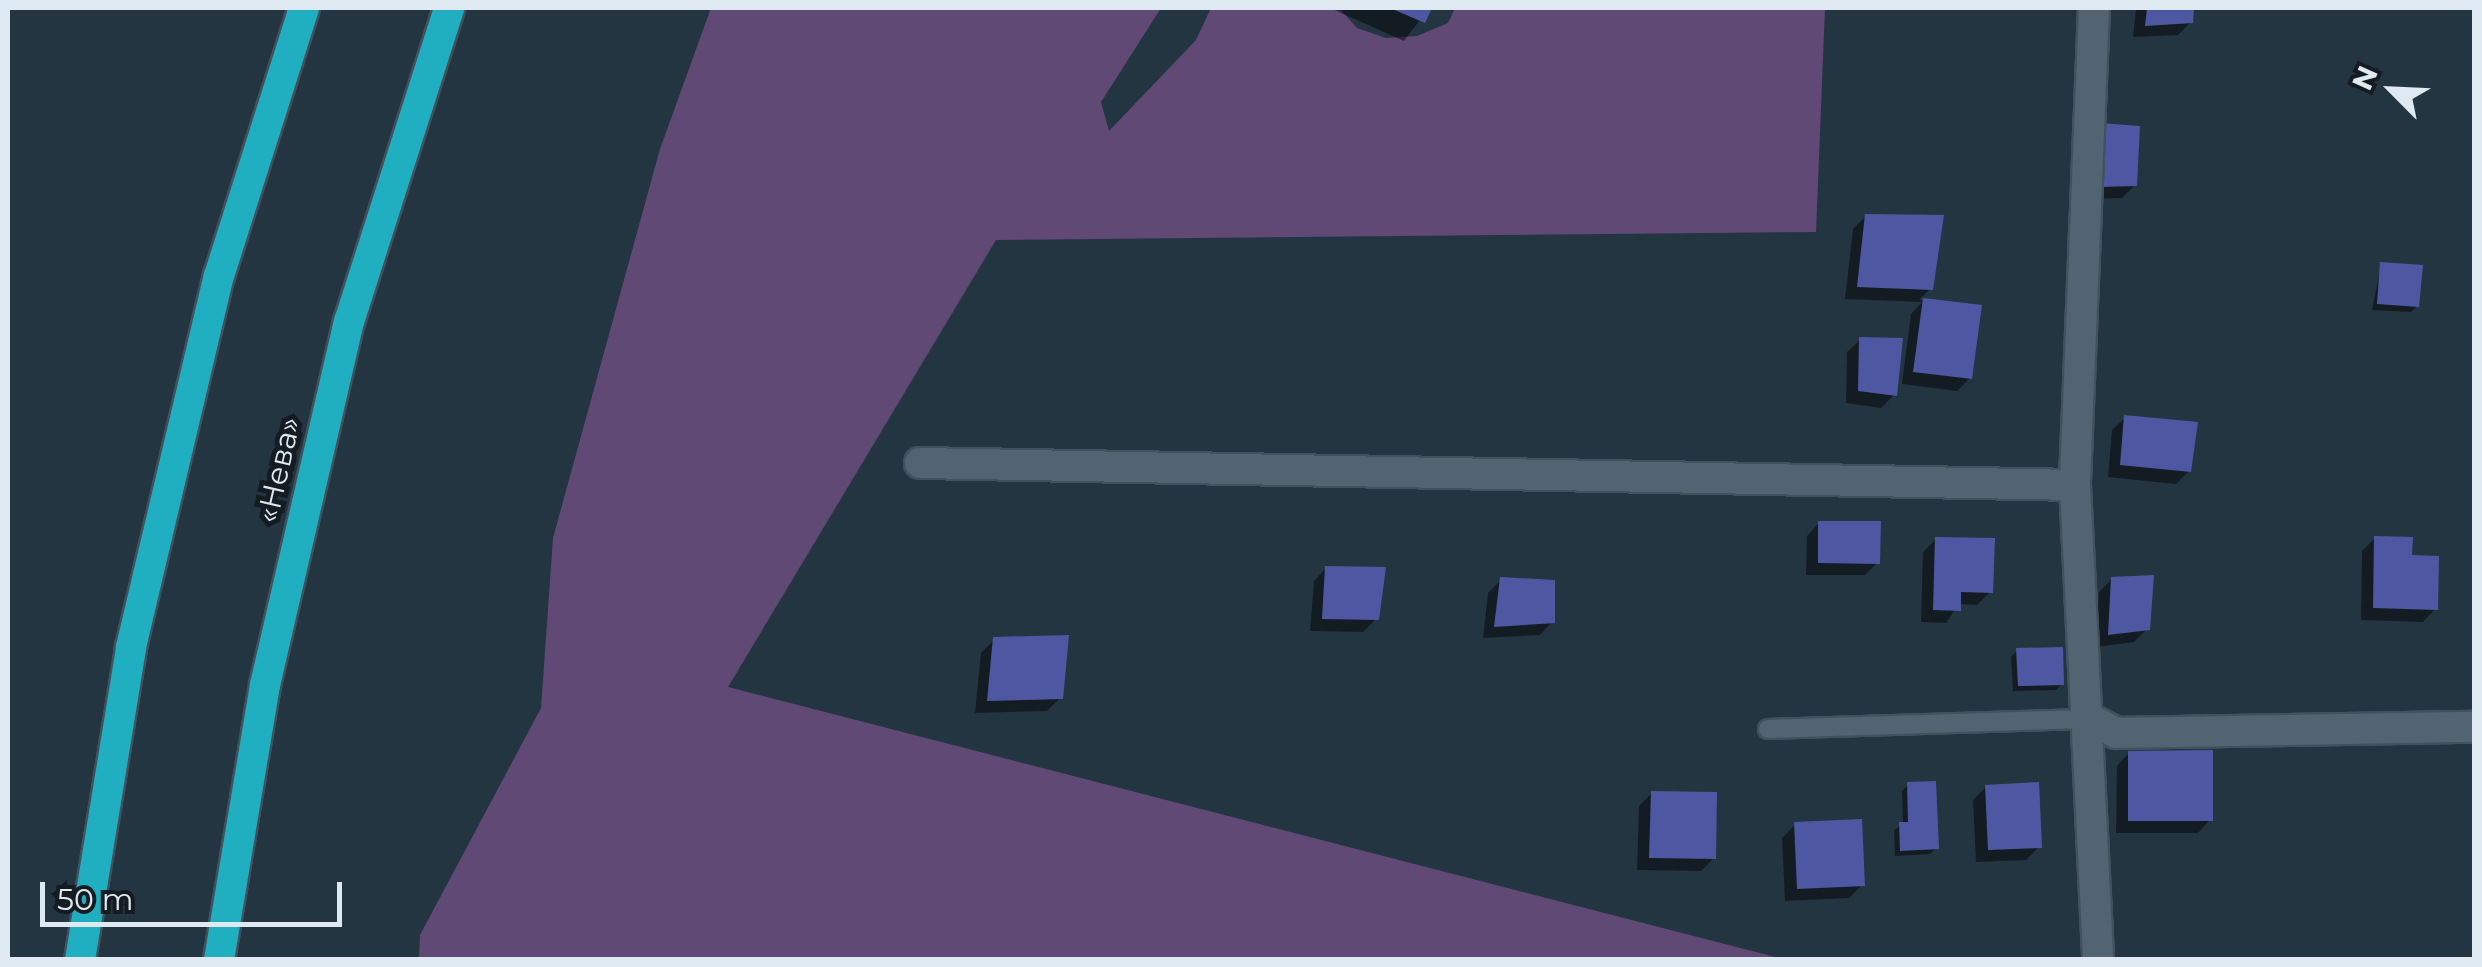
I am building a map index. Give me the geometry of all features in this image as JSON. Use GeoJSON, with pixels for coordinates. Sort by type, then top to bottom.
{"type":"FeatureCollection","features":[{"type":"Feature","properties":{"kind":"highway"},"geometry":{"type":"LineString","coordinates":[[80,960],[136,629],[219,276],[304,8]]}},
{"type":"Feature","properties":{"kind":"highway","name":"«Нева»"},"geometry":{"type":"LineString","coordinates":[[219,960],[265,686],[349,322],[449,8]]}},
{"type":"Feature","properties":{"kind":"street"},"geometry":{"type":"LineString","coordinates":[[2094,8],[2075,485],[2090,719],[2098,960]]}},
{"type":"Feature","properties":{"kind":"street"},"geometry":{"type":"LineString","coordinates":[[920,463],[2075,485]]}},
{"type":"Feature","properties":{"kind":"street"},"geometry":{"type":"LineString","coordinates":[[2090,719],[2116,733],[2474,727]]}},
{"type":"Feature","properties":{"kind":"lane"},"geometry":{"type":"LineString","coordinates":[[1768,729],[2090,719]]}},
{"type":"Feature","properties":{"kind":"shaded area"},"geometry":{"type":"Polygon","coordinates":[[[711,8],[1161,8],[1101,102],[1109,131],[1196,40],[1211,8],[1339,8],[1357,28],[1386,38],[1417,36],[1448,23],[1455,8],[1825,8],[1816,232],[996,240],[728,687],[1783,959],[419,959],[420,935],[541,708],[553,538],[660,149],[711,8]]]}},
{"type":"Feature","properties":{"kind":"building"},"geometry":{"type":"Polygon","coordinates":[[[1390,8],[1432,8],[1425,23],[1390,8]]]}},
{"type":"Feature","properties":{"kind":"building"},"geometry":{"type":"Polygon","coordinates":[[[2147,8],[2194,8],[2193,23],[2145,26],[2147,8]]]}},
{"type":"Feature","properties":{"kind":"building"},"geometry":{"type":"Polygon","coordinates":[[[2100,123],[2140,126],[2137,186],[2098,187],[2100,123]]]}},
{"type":"Feature","properties":{"kind":"building"},"geometry":{"type":"Polygon","coordinates":[[[1865,214],[1944,215],[1933,290],[1857,287],[1865,214]]]}},
{"type":"Feature","properties":{"kind":"building"},"geometry":{"type":"Polygon","coordinates":[[[2380,262],[2423,265],[2419,307],[2377,304],[2380,262]]]}},
{"type":"Feature","properties":{"kind":"building"},"geometry":{"type":"Polygon","coordinates":[[[1923,298],[1982,305],[1972,379],[1913,372],[1923,298]]]}},
{"type":"Feature","properties":{"kind":"building"},"geometry":{"type":"Polygon","coordinates":[[[1859,337],[1903,338],[1897,396],[1858,391],[1859,337]]]}},
{"type":"Feature","properties":{"kind":"building"},"geometry":{"type":"Polygon","coordinates":[[[2124,415],[2198,422],[2191,472],[2120,465],[2124,415]]]}},
{"type":"Feature","properties":{"kind":"building"},"geometry":{"type":"Polygon","coordinates":[[[1818,521],[1881,521],[1880,564],[1818,563],[1818,521]]]}},
{"type":"Feature","properties":{"kind":"building"},"geometry":{"type":"Polygon","coordinates":[[[2374,536],[2413,537],[2412,555],[2439,556],[2438,610],[2373,608],[2374,536]]]}},
{"type":"Feature","properties":{"kind":"building"},"geometry":{"type":"Polygon","coordinates":[[[1935,537],[1995,538],[1993,593],[1961,592],[1961,611],[1933,610],[1935,537]]]}},
{"type":"Feature","properties":{"kind":"building"},"geometry":{"type":"Polygon","coordinates":[[[1325,566],[1386,567],[1379,620],[1322,619],[1325,566]]]}},
{"type":"Feature","properties":{"kind":"building"},"geometry":{"type":"Polygon","coordinates":[[[2154,575],[2150,630],[2108,635],[2111,577],[2154,575]]]}},
{"type":"Feature","properties":{"kind":"building"},"geometry":{"type":"Polygon","coordinates":[[[1500,577],[1555,580],[1555,623],[1494,627],[1500,577]]]}},
{"type":"Feature","properties":{"kind":"building"},"geometry":{"type":"Polygon","coordinates":[[[1069,635],[1063,699],[987,701],[993,637],[1069,635]]]}},
{"type":"Feature","properties":{"kind":"building"},"geometry":{"type":"Polygon","coordinates":[[[2063,647],[2064,685],[2018,686],[2016,648],[2063,647]]]}},
{"type":"Feature","properties":{"kind":"building"},"geometry":{"type":"Polygon","coordinates":[[[2213,750],[2213,821],[2128,821],[2128,751],[2213,750]]]}},
{"type":"Feature","properties":{"kind":"building"},"geometry":{"type":"Polygon","coordinates":[[[1936,781],[1939,849],[1900,851],[1899,822],[1908,822],[1907,782],[1936,781]]]}},
{"type":"Feature","properties":{"kind":"building"},"geometry":{"type":"Polygon","coordinates":[[[2039,782],[2042,848],[1988,850],[1985,785],[2039,782]]]}},
{"type":"Feature","properties":{"kind":"building"},"geometry":{"type":"Polygon","coordinates":[[[1651,791],[1717,792],[1716,859],[1649,858],[1651,791]]]}},
{"type":"Feature","properties":{"kind":"building"},"geometry":{"type":"Polygon","coordinates":[[[1862,819],[1865,886],[1797,889],[1794,822],[1862,819]]]}}]}
